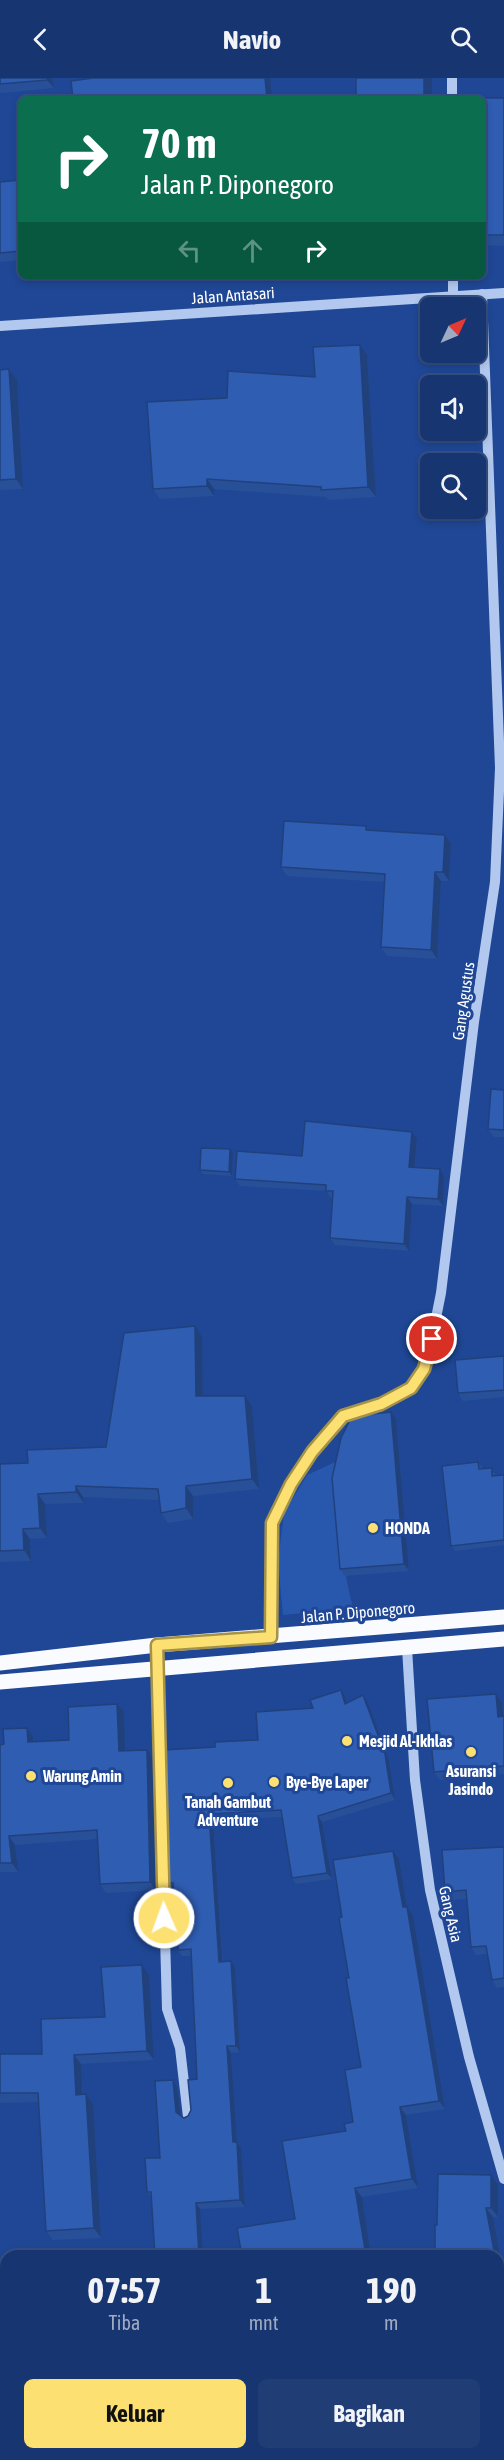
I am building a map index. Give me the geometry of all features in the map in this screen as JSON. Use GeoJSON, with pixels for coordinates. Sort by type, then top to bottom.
{"type":"FeatureCollection","features":[{"type":"Feature","properties":{"kind":"main road","name":"Jalan P. Diponegoro"},"geometry":{"type":"LineString","coordinates":[[0,1663],[157,1645],[504,1617]]}},
{"type":"Feature","properties":{"kind":"main road"},"geometry":{"type":"LineString","coordinates":[[0,1682],[504,1640]]}},
{"type":"Feature","properties":{"kind":"street"},"geometry":{"type":"LineString","coordinates":[[452,78],[452,96]]}},
{"type":"Feature","properties":{"kind":"street"},"geometry":{"type":"LineString","coordinates":[[453,279],[453,294]]}},
{"type":"Feature","properties":{"kind":"street","name":"Jalan Antasari"},"geometry":{"type":"LineString","coordinates":[[0,326],[453,294],[504,293]]}},
{"type":"Feature","properties":{"kind":"street","name":"Gang Agustus"},"geometry":{"type":"LineString","coordinates":[[271,1637],[272,1523],[286,1494],[312,1452],[343,1416],[381,1404],[411,1388],[424,1369],[441,1293],[474,1022],[495,882],[500,768],[482,294]]}},
{"type":"Feature","properties":{"kind":"street"},"geometry":{"type":"LineString","coordinates":[[157,1645],[167,2009],[180,2048],[188,2117]]}},
{"type":"Feature","properties":{"kind":"street","name":"Gang Asia"},"geometry":{"type":"LineString","coordinates":[[407,1648],[415,1780],[430,1890],[469,2057],[504,2180]]}},
{"type":"Feature","properties":{"kind":"shaded area"},"geometry":{"type":"Polygon","coordinates":[[[342,1459],[339,1496],[340,1534],[353,1608],[283,1615],[278,1562],[284,1513],[307,1475],[342,1459]]]}},
{"type":"Feature","properties":{"kind":"building"},"geometry":{"type":"Polygon","coordinates":[[[0,78],[47,78],[47,80],[0,84],[0,78]]]}},
{"type":"Feature","properties":{"kind":"building"},"geometry":{"type":"Polygon","coordinates":[[[93,78],[265,78],[267,96],[73,96],[71,81],[93,78]]]}},
{"type":"Feature","properties":{"kind":"building"},"geometry":{"type":"Polygon","coordinates":[[[356,78],[424,78],[424,96],[356,96],[356,78]]]}},
{"type":"Feature","properties":{"kind":"building"},"geometry":{"type":"Polygon","coordinates":[[[486,98],[504,98],[504,235],[486,235],[486,98]]]}},
{"type":"Feature","properties":{"kind":"building"},"geometry":{"type":"Polygon","coordinates":[[[18,180],[18,251],[0,253],[0,182],[18,180]]]}},
{"type":"Feature","properties":{"kind":"building"},"geometry":{"type":"Polygon","coordinates":[[[360,345],[368,487],[321,490],[321,487],[207,479],[207,486],[153,489],[147,402],[227,398],[228,371],[315,377],[313,347],[360,345]]]}},
{"type":"Feature","properties":{"kind":"building"},"geometry":{"type":"Polygon","coordinates":[[[9,369],[16,479],[0,480],[0,370],[9,369]]]}},
{"type":"Feature","properties":{"kind":"building"},"geometry":{"type":"Polygon","coordinates":[[[284,821],[366,826],[366,830],[445,835],[443,872],[435,872],[431,950],[381,947],[385,874],[281,867],[284,821]]]}},
{"type":"Feature","properties":{"kind":"building"},"geometry":{"type":"Polygon","coordinates":[[[491,1089],[504,1090],[504,1130],[488,1129],[491,1089]]]}},
{"type":"Feature","properties":{"kind":"building"},"geometry":{"type":"Polygon","coordinates":[[[305,1121],[412,1132],[409,1167],[440,1169],[438,1199],[407,1197],[404,1244],[330,1238],[333,1191],[326,1191],[326,1185],[235,1179],[237,1151],[302,1156],[305,1121]]]}},
{"type":"Feature","properties":{"kind":"building"},"geometry":{"type":"Polygon","coordinates":[[[201,1148],[230,1149],[229,1172],[200,1170],[201,1148]]]}},
{"type":"Feature","properties":{"kind":"building"},"geometry":{"type":"Polygon","coordinates":[[[195,1326],[196,1396],[245,1396],[252,1479],[186,1486],[186,1508],[161,1513],[158,1489],[76,1486],[76,1492],[38,1494],[40,1528],[23,1529],[24,1550],[0,1551],[0,1464],[28,1463],[27,1450],[106,1447],[124,1333],[195,1326]]]}},
{"type":"Feature","properties":{"kind":"building"},"geometry":{"type":"Polygon","coordinates":[[[504,1356],[504,1390],[458,1393],[455,1360],[504,1356]]]}},
{"type":"Feature","properties":{"kind":"building","name":"HONDA"},"geometry":{"type":"Polygon","coordinates":[[[391,1412],[404,1564],[340,1569],[332,1478],[341,1438],[352,1416],[391,1412]]]}},
{"type":"Feature","properties":{"kind":"building"},"geometry":{"type":"Polygon","coordinates":[[[478,1462],[479,1469],[492,1468],[492,1476],[504,1475],[504,1540],[451,1546],[442,1466],[478,1462]]]}},
{"type":"Feature","properties":{"kind":"building"},"geometry":{"type":"Polygon","coordinates":[[[341,1690],[345,1704],[363,1695],[385,1754],[391,1793],[318,1816],[327,1873],[292,1878],[281,1810],[209,1814],[219,1962],[231,1961],[236,2046],[227,2046],[233,2142],[237,2142],[240,2200],[196,2203],[199,2250],[155,2250],[151,2192],[147,2192],[145,2158],[160,2158],[155,2081],[173,2080],[176,2112],[184,2118],[191,2110],[188,2080],[197,2079],[191,1949],[178,1950],[173,1883],[167,1883],[164,1750],[215,1747],[215,1742],[258,1740],[256,1712],[313,1708],[310,1700],[341,1690]]]}},
{"type":"Feature","properties":{"kind":"building","name":"Asuransi Jasindo"},"geometry":{"type":"Polygon","coordinates":[[[496,1694],[498,1717],[504,1716],[504,1766],[434,1772],[427,1699],[496,1694]]]}},
{"type":"Feature","properties":{"kind":"building"},"geometry":{"type":"Polygon","coordinates":[[[117,1704],[119,1751],[147,1750],[150,1882],[100,1884],[97,1830],[9,1836],[12,1863],[0,1863],[0,1745],[4,1744],[3,1729],[27,1728],[28,1742],[69,1740],[68,1707],[117,1704]]]}},
{"type":"Feature","properties":{"kind":"building"},"geometry":{"type":"Polygon","coordinates":[[[504,1847],[504,1978],[492,1980],[486,1946],[471,1947],[466,1890],[445,1892],[442,1850],[504,1847]]]}},
{"type":"Feature","properties":{"kind":"building"},"geometry":{"type":"Polygon","coordinates":[[[393,1851],[403,1907],[407,1907],[439,2101],[400,2107],[412,2179],[355,2188],[365,2250],[241,2250],[237,2228],[295,2219],[282,2141],[346,2131],[344,2124],[353,2122],[345,2070],[361,2067],[346,1978],[349,1978],[339,1918],[342,1917],[333,1860],[393,1851]]]}},
{"type":"Feature","properties":{"kind":"building"},"geometry":{"type":"Polygon","coordinates":[[[142,1965],[147,2051],[74,2055],[76,2095],[86,2094],[94,2228],[46,2231],[38,2093],[0,2093],[0,2054],[42,2054],[41,2019],[105,2017],[101,1967],[142,1965]]]}},
{"type":"Feature","properties":{"kind":"building"},"geometry":{"type":"Polygon","coordinates":[[[438,2174],[491,2175],[491,2208],[486,2208],[494,2250],[435,2250],[435,2225],[437,2225],[438,2174]]]}},
{"type":"Feature","properties":{"kind":"place","name":"HONDA"},"geometry":{"type":"Point","coordinates":[373,1528]}},
{"type":"Feature","properties":{"kind":"place","name":"Mesjid Al-Ikhlas"},"geometry":{"type":"Point","coordinates":[347,1741]}},
{"type":"Feature","properties":{"kind":"place","name":"Asuransi Jasindo"},"geometry":{"type":"Point","coordinates":[471,1752]}},
{"type":"Feature","properties":{"kind":"place","name":"Warung Amin"},"geometry":{"type":"Point","coordinates":[31,1776]}},
{"type":"Feature","properties":{"kind":"place","name":"Bye-Bye Laper"},"geometry":{"type":"Point","coordinates":[274,1782]}},
{"type":"Feature","properties":{"kind":"place","name":"Tanah Gambut Adventure"},"geometry":{"type":"Point","coordinates":[228,1783]}},
{"type":"Feature","properties":{"kind":"route"},"geometry":{"type":"LineString","coordinates":[[164,1918],[157,1645],[271,1637],[272,1523],[291,1484],[312,1452],[343,1416],[381,1404],[411,1388],[424,1369],[432,1339]]}}]}
